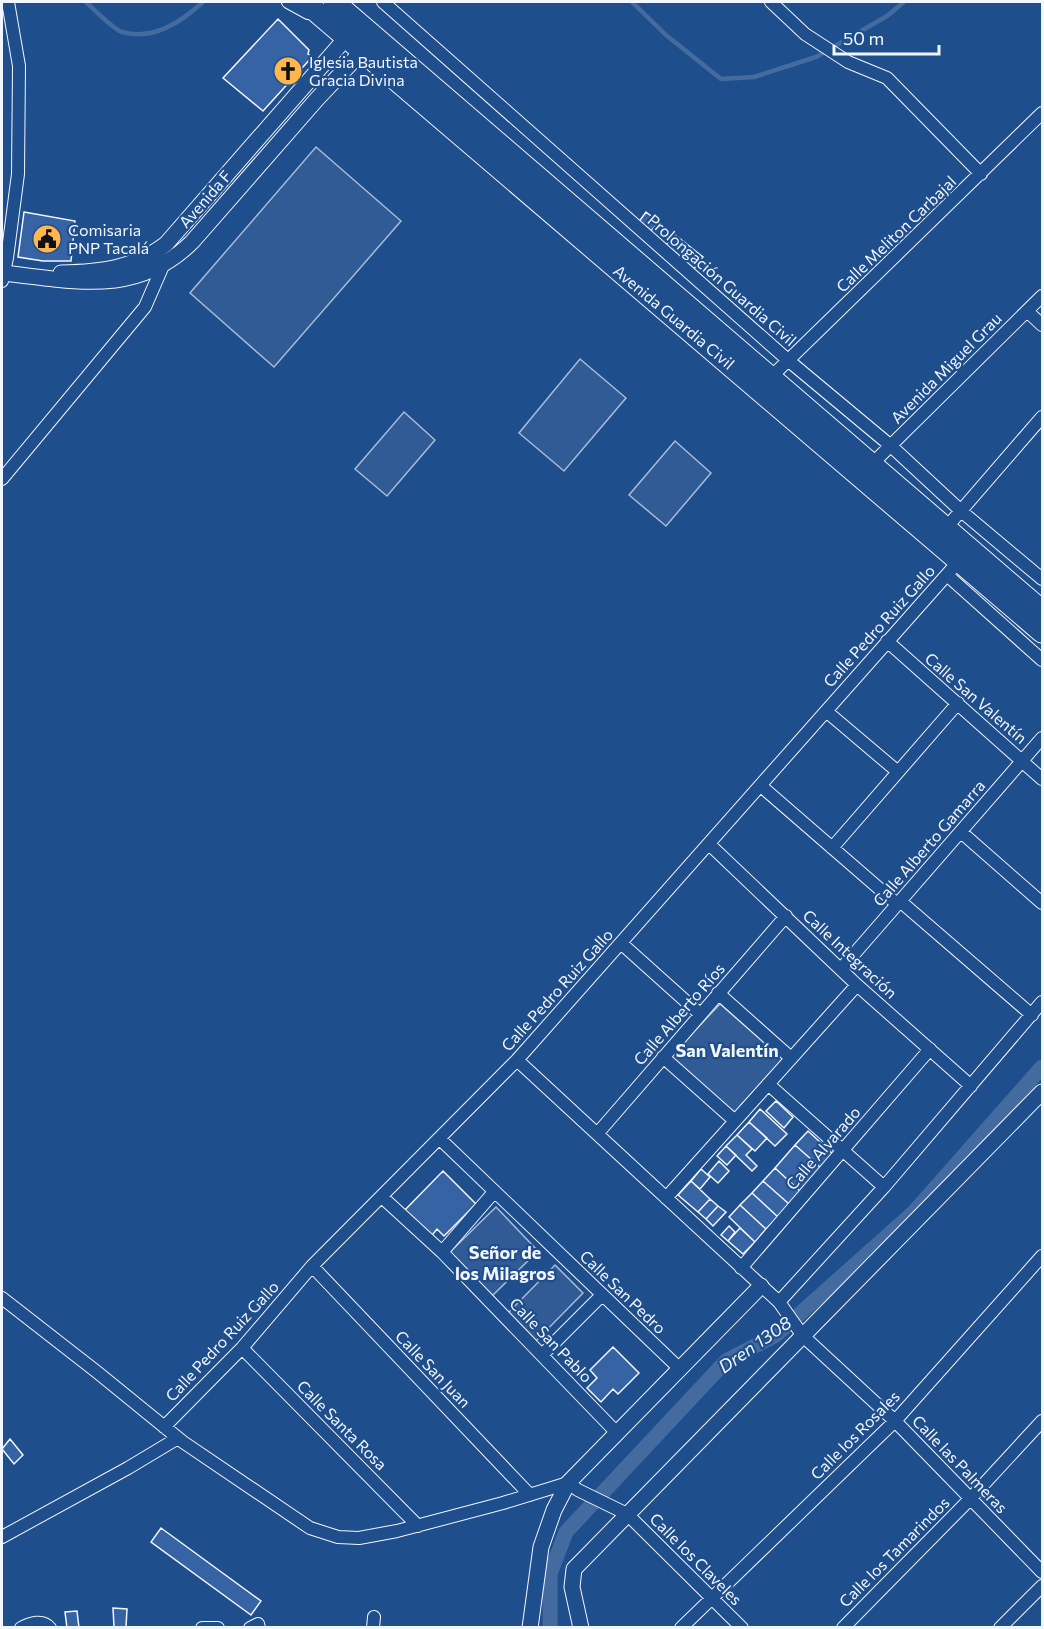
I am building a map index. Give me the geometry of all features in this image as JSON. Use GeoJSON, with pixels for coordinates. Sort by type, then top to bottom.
{"type":"FeatureCollection","features":[{"type":"Feature","properties":{"kind":"highway","name":"Avenida Guardia Civil"},"geometry":{"type":"LineString","coordinates":[[305,2],[354,29],[771,377],[1042,611]]}},
{"type":"Feature","properties":{"kind":"highway","name":"Avenida Guardia Civil"},"geometry":{"type":"LineString","coordinates":[[334,2],[354,29],[953,568],[1042,632]]}},
{"type":"Feature","properties":{"kind":"street"},"geometry":{"type":"LineString","coordinates":[[4,275],[18,174],[19,66],[8,2]]}},
{"type":"Feature","properties":{"kind":"street"},"geometry":{"type":"LineString","coordinates":[[288,2],[354,29]]}},
{"type":"Feature","properties":{"kind":"street","name":"Prolongación Guardia Civil"},"geometry":{"type":"LineString","coordinates":[[383,2],[789,361],[891,446],[961,511],[1042,579]]}},
{"type":"Feature","properties":{"kind":"street"},"geometry":{"type":"LineString","coordinates":[[771,2],[805,34],[848,62],[887,78],[981,174]]}},
{"type":"Feature","properties":{"kind":"street","name":"Avenida F"},"geometry":{"type":"LineString","coordinates":[[4,275],[117,269],[163,256],[354,29]]}},
{"type":"Feature","properties":{"kind":"street","name":"Calle Meliton Carbajal"},"geometry":{"type":"LineString","coordinates":[[771,377],[1042,113]]}},
{"type":"Feature","properties":{"kind":"street"},"geometry":{"type":"LineString","coordinates":[[2,479],[145,307],[163,256]]}},
{"type":"Feature","properties":{"kind":"street","name":"Avenida Miguel Grau"},"geometry":{"type":"LineString","coordinates":[[872,464],[1042,296]]}},
{"type":"Feature","properties":{"kind":"street"},"geometry":{"type":"LineString","coordinates":[[1027,311],[1042,326]]}},
{"type":"Feature","properties":{"kind":"street"},"geometry":{"type":"LineString","coordinates":[[946,528],[1042,417]]}},
{"type":"Feature","properties":{"kind":"street"},"geometry":{"type":"LineString","coordinates":[[953,568],[1042,660]]}},
{"type":"Feature","properties":{"kind":"street","name":"Calle Pedro Ruiz Gallo"},"geometry":{"type":"LineString","coordinates":[[165,1427],[242,1348],[312,1266],[518,1060],[953,568]]}},
{"type":"Feature","properties":{"kind":"street","name":"Calle San Valentín"},"geometry":{"type":"LineString","coordinates":[[887,642],[1042,779]]}},
{"type":"Feature","properties":{"kind":"street"},"geometry":{"type":"LineString","coordinates":[[832,848],[958,704]]}},
{"type":"Feature","properties":{"kind":"street"},"geometry":{"type":"LineString","coordinates":[[826,711],[898,772]]}},
{"type":"Feature","properties":{"kind":"street","name":"Calle Alberto Gamarra"},"geometry":{"type":"LineString","coordinates":[[841,969],[1042,738]]}},
{"type":"Feature","properties":{"kind":"street"},"geometry":{"type":"LineString","coordinates":[[761,786],[1032,1015]]}},
{"type":"Feature","properties":{"kind":"street"},"geometry":{"type":"LineString","coordinates":[[961,832],[1042,903]]}},
{"type":"Feature","properties":{"kind":"street","name":"Calle Integración"},"geometry":{"type":"LineString","coordinates":[[709,844],[857,985],[971,1086]]}},
{"type":"Feature","properties":{"kind":"street","name":"Calle Alberto Ríos"},"geometry":{"type":"LineString","coordinates":[[597,1134],[786,916]]}},
{"type":"Feature","properties":{"kind":"street"},"geometry":{"type":"LineString","coordinates":[[622,944],[700,1014]]}},
{"type":"Feature","properties":{"kind":"street"},"geometry":{"type":"LineString","coordinates":[[666,1198],[857,985]]}},
{"type":"Feature","properties":{"kind":"street"},"geometry":{"type":"LineString","coordinates":[[718,993],[791,1059]]}},
{"type":"Feature","properties":{"kind":"street"},"geometry":{"type":"LineString","coordinates":[[778,1302],[884,1187],[1042,1002]]}},
{"type":"Feature","properties":{"kind":"street","name":"Calle Alvarado"},"geometry":{"type":"LineString","coordinates":[[741,1268],[930,1049]]}},
{"type":"Feature","properties":{"kind":"street"},"geometry":{"type":"LineString","coordinates":[[663,1057],[735,1121]]}},
{"type":"Feature","properties":{"kind":"street","name":"Calle las Palmeras"},"geometry":{"type":"LineString","coordinates":[[518,1060],[778,1302],[803,1336],[895,1421],[1042,1572]]}},
{"type":"Feature","properties":{"kind":"street"},"geometry":{"type":"LineString","coordinates":[[768,1084],[884,1187]]}},
{"type":"Feature","properties":{"kind":"street"},"geometry":{"type":"LineString","coordinates":[[581,1628],[572,1587],[574,1569],[1042,1092]]}},
{"type":"Feature","properties":{"kind":"street","name":"Calle San Pedro"},"geometry":{"type":"LineString","coordinates":[[440,1138],[680,1369]]}},
{"type":"Feature","properties":{"kind":"street"},"geometry":{"type":"LineString","coordinates":[[442,1252],[494,1192]]}},
{"type":"Feature","properties":{"kind":"street","name":"Calle San Pablo"},"geometry":{"type":"LineString","coordinates":[[382,1197],[442,1252],[617,1433]]}},
{"type":"Feature","properties":{"kind":"street","name":"Calle los Rosales"},"geometry":{"type":"LineString","coordinates":[[684,1626],[895,1421],[1042,1256]]}},
{"type":"Feature","properties":{"kind":"street","name":"Calle San Juan"},"geometry":{"type":"LineString","coordinates":[[312,1266],[530,1495]]}},
{"type":"Feature","properties":{"kind":"street"},"geometry":{"type":"LineString","coordinates":[[530,1628],[540,1547],[554,1510],[568,1483],[761,1286]]}},
{"type":"Feature","properties":{"kind":"street"},"geometry":{"type":"LineString","coordinates":[[542,1355],[602,1295]]}},
{"type":"Feature","properties":{"kind":"street"},"geometry":{"type":"LineString","coordinates":[[2,1298],[178,1438],[310,1528],[338,1537],[359,1538],[418,1526],[568,1483]]}},
{"type":"Feature","properties":{"kind":"street","name":"Calle Santa Rosa"},"geometry":{"type":"LineString","coordinates":[[242,1348],[418,1526]]}},
{"type":"Feature","properties":{"kind":"street","name":"Calle los Tamarindos"},"geometry":{"type":"LineString","coordinates":[[843,1628],[971,1498],[1042,1420]]}},
{"type":"Feature","properties":{"kind":"street"},"geometry":{"type":"LineString","coordinates":[[2,1537],[178,1438]]}},
{"type":"Feature","properties":{"kind":"street","name":"Calle los Claveles"},"geometry":{"type":"LineString","coordinates":[[568,1483],[627,1514],[742,1628]]}},
{"type":"Feature","properties":{"kind":"street"},"geometry":{"type":"LineString","coordinates":[[1000,1628],[1042,1587]]}},
{"type":"Feature","properties":{"kind":"street"},"geometry":{"type":"LineString","coordinates":[[21,1628],[42,1622],[51,1628]]}},
{"type":"Feature","properties":{"kind":"street"},"geometry":{"type":"LineString","coordinates":[[250,1628],[258,1624],[259,1628]]}},
{"type":"Feature","properties":{"kind":"street"},"geometry":{"type":"LineString","coordinates":[[202,1628],[218,1628]]}},
{"type":"Feature","properties":{"kind":"shaded area"},"geometry":{"type":"Polygon","coordinates":[[[316,147],[401,221],[274,367],[190,293],[316,147]]]}},
{"type":"Feature","properties":{"kind":"shaded area"},"geometry":{"type":"Polygon","coordinates":[[[580,359],[626,398],[564,471],[519,433],[580,359]]]}},
{"type":"Feature","properties":{"kind":"shaded area"},"geometry":{"type":"Polygon","coordinates":[[[404,412],[435,440],[387,496],[355,469],[404,412]]]}},
{"type":"Feature","properties":{"kind":"shaded area"},"geometry":{"type":"Polygon","coordinates":[[[675,441],[711,473],[666,526],[629,495],[675,441]]]}},
{"type":"Feature","properties":{"kind":"shaded area"},"geometry":{"type":"Polygon","coordinates":[[[720,1004],[783,1059],[734,1113],[670,1057],[720,1004]]]}},
{"type":"Feature","properties":{"kind":"shaded area"},"geometry":{"type":"Polygon","coordinates":[[[496,1207],[538,1251],[491,1297],[449,1253],[496,1207]]]}},
{"type":"Feature","properties":{"kind":"shaded area"},"geometry":{"type":"Polygon","coordinates":[[[555,1265],[583,1293],[536,1341],[508,1313],[555,1265]]]}},
{"type":"Feature","properties":{"kind":"building"},"geometry":{"type":"Polygon","coordinates":[[[278,19],[309,50],[308,54],[312,57],[263,111],[223,78],[278,19]]]}},
{"type":"Feature","properties":{"kind":"building","name":"Comisaria PNP Tacalá"},"geometry":{"type":"Polygon","coordinates":[[[24,212],[75,221],[71,261],[43,261],[18,257],[24,212]]]}},
{"type":"Feature","properties":{"kind":"building"},"geometry":{"type":"Polygon","coordinates":[[[646,212],[659,222],[650,232],[638,223],[646,212]]]}},
{"type":"Feature","properties":{"kind":"building"},"geometry":{"type":"Polygon","coordinates":[[[674,234],[703,257],[694,269],[665,246],[674,234]]]}},
{"type":"Feature","properties":{"kind":"building"},"geometry":{"type":"Polygon","coordinates":[[[776,1101],[793,1117],[784,1128],[766,1111],[776,1101]]]}},
{"type":"Feature","properties":{"kind":"building"},"geometry":{"type":"Polygon","coordinates":[[[760,1109],[787,1134],[775,1146],[749,1122],[760,1109]]]}},
{"type":"Feature","properties":{"kind":"building"},"geometry":{"type":"Polygon","coordinates":[[[749,1122],[767,1138],[755,1151],[737,1135],[749,1122]]]}},
{"type":"Feature","properties":{"kind":"building"},"geometry":{"type":"Polygon","coordinates":[[[808,1131],[833,1154],[821,1168],[795,1145],[808,1131]]]}},
{"type":"Feature","properties":{"kind":"building"},"geometry":{"type":"Polygon","coordinates":[[[737,1135],[752,1149],[746,1155],[757,1166],[752,1171],[726,1146],[737,1135]]]}},
{"type":"Feature","properties":{"kind":"building"},"geometry":{"type":"Polygon","coordinates":[[[795,1145],[821,1168],[800,1191],[775,1168],[795,1145]]]}},
{"type":"Feature","properties":{"kind":"building"},"geometry":{"type":"Polygon","coordinates":[[[726,1146],[736,1155],[727,1165],[717,1156],[726,1146]]]}},
{"type":"Feature","properties":{"kind":"building"},"geometry":{"type":"Polygon","coordinates":[[[719,1161],[729,1171],[718,1183],[708,1174],[719,1161]]]}},
{"type":"Feature","properties":{"kind":"building"},"geometry":{"type":"Polygon","coordinates":[[[775,1168],[800,1191],[789,1204],[763,1181],[775,1168]]]}},
{"type":"Feature","properties":{"kind":"building"},"geometry":{"type":"Polygon","coordinates":[[[701,1169],[710,1177],[700,1189],[691,1181],[701,1169]]]}},
{"type":"Feature","properties":{"kind":"building"},"geometry":{"type":"Polygon","coordinates":[[[443,1171],[476,1204],[444,1236],[437,1229],[429,1239],[402,1213],[443,1171]]]}},
{"type":"Feature","properties":{"kind":"building"},"geometry":{"type":"Polygon","coordinates":[[[691,1181],[710,1199],[698,1212],[678,1195],[691,1181]]]}},
{"type":"Feature","properties":{"kind":"building"},"geometry":{"type":"Polygon","coordinates":[[[763,1181],[789,1204],[778,1217],[752,1193],[763,1181]]]}},
{"type":"Feature","properties":{"kind":"building"},"geometry":{"type":"Polygon","coordinates":[[[752,1193],[778,1217],[766,1229],[740,1205],[752,1193]]]}},
{"type":"Feature","properties":{"kind":"building"},"geometry":{"type":"Polygon","coordinates":[[[710,1199],[718,1206],[706,1219],[698,1212],[710,1199]]]}},
{"type":"Feature","properties":{"kind":"building"},"geometry":{"type":"Polygon","coordinates":[[[740,1205],[766,1229],[755,1242],[729,1217],[740,1205]]]}},
{"type":"Feature","properties":{"kind":"building"},"geometry":{"type":"Polygon","coordinates":[[[718,1206],[726,1212],[713,1226],[706,1219],[718,1206]]]}},
{"type":"Feature","properties":{"kind":"building"},"geometry":{"type":"Polygon","coordinates":[[[729,1226],[735,1232],[728,1241],[721,1235],[729,1226]]]}},
{"type":"Feature","properties":{"kind":"building"},"geometry":{"type":"Polygon","coordinates":[[[740,1228],[755,1242],[743,1254],[728,1241],[740,1228]]]}},
{"type":"Feature","properties":{"kind":"building"},"geometry":{"type":"Polygon","coordinates":[[[613,1347],[639,1373],[618,1394],[613,1389],[601,1402],[587,1388],[597,1378],[590,1370],[613,1347]]]}},
{"type":"Feature","properties":{"kind":"building"},"geometry":{"type":"Polygon","coordinates":[[[10,1439],[23,1455],[14,1464],[2,1449],[10,1439]]]}},
{"type":"Feature","properties":{"kind":"building"},"geometry":{"type":"Polygon","coordinates":[[[161,1528],[261,1601],[251,1615],[151,1542],[161,1528]]]}},
{"type":"Feature","properties":{"kind":"building"},"geometry":{"type":"Polygon","coordinates":[[[113,1608],[127,1609],[126,1627],[114,1627],[113,1608]]]}},
{"type":"Feature","properties":{"kind":"building"},"geometry":{"type":"Polygon","coordinates":[[[77,1611],[79,1628],[67,1628],[65,1612],[77,1611]]]}},
{"type":"Feature","properties":{"kind":"waterway"},"geometry":{"type":"LineString","coordinates":[[86,2],[118,30],[133,34],[145,34],[166,28],[203,2]]}},
{"type":"Feature","properties":{"kind":"waterway"},"geometry":{"type":"LineString","coordinates":[[632,2],[666,35],[721,79],[754,77],[816,57],[887,16],[904,2]]}},
{"type":"Feature","properties":{"kind":"waterway","name":"Dren 1308"},"geometry":{"type":"LineString","coordinates":[[550,1628],[550,1574],[566,1532],[726,1361],[776,1335],[914,1212],[1042,1067]]}},
{"type":"Feature","properties":{"kind":"place","name":"Iglesia Bautista Gracia Divina"},"geometry":{"type":"Point","coordinates":[288,71]}},
{"type":"Feature","properties":{"kind":"place","name":"Comisaria PNP Tacalá"},"geometry":{"type":"Point","coordinates":[47,239]}},
{"type":"Feature","properties":{"kind":"district","name":"San Valentín"},"geometry":{"type":"Point","coordinates":[727,1051]}},
{"type":"Feature","properties":{"kind":"district","name":"Señor de los Milagros"},"geometry":{"type":"Point","coordinates":[505,1263]}}]}
